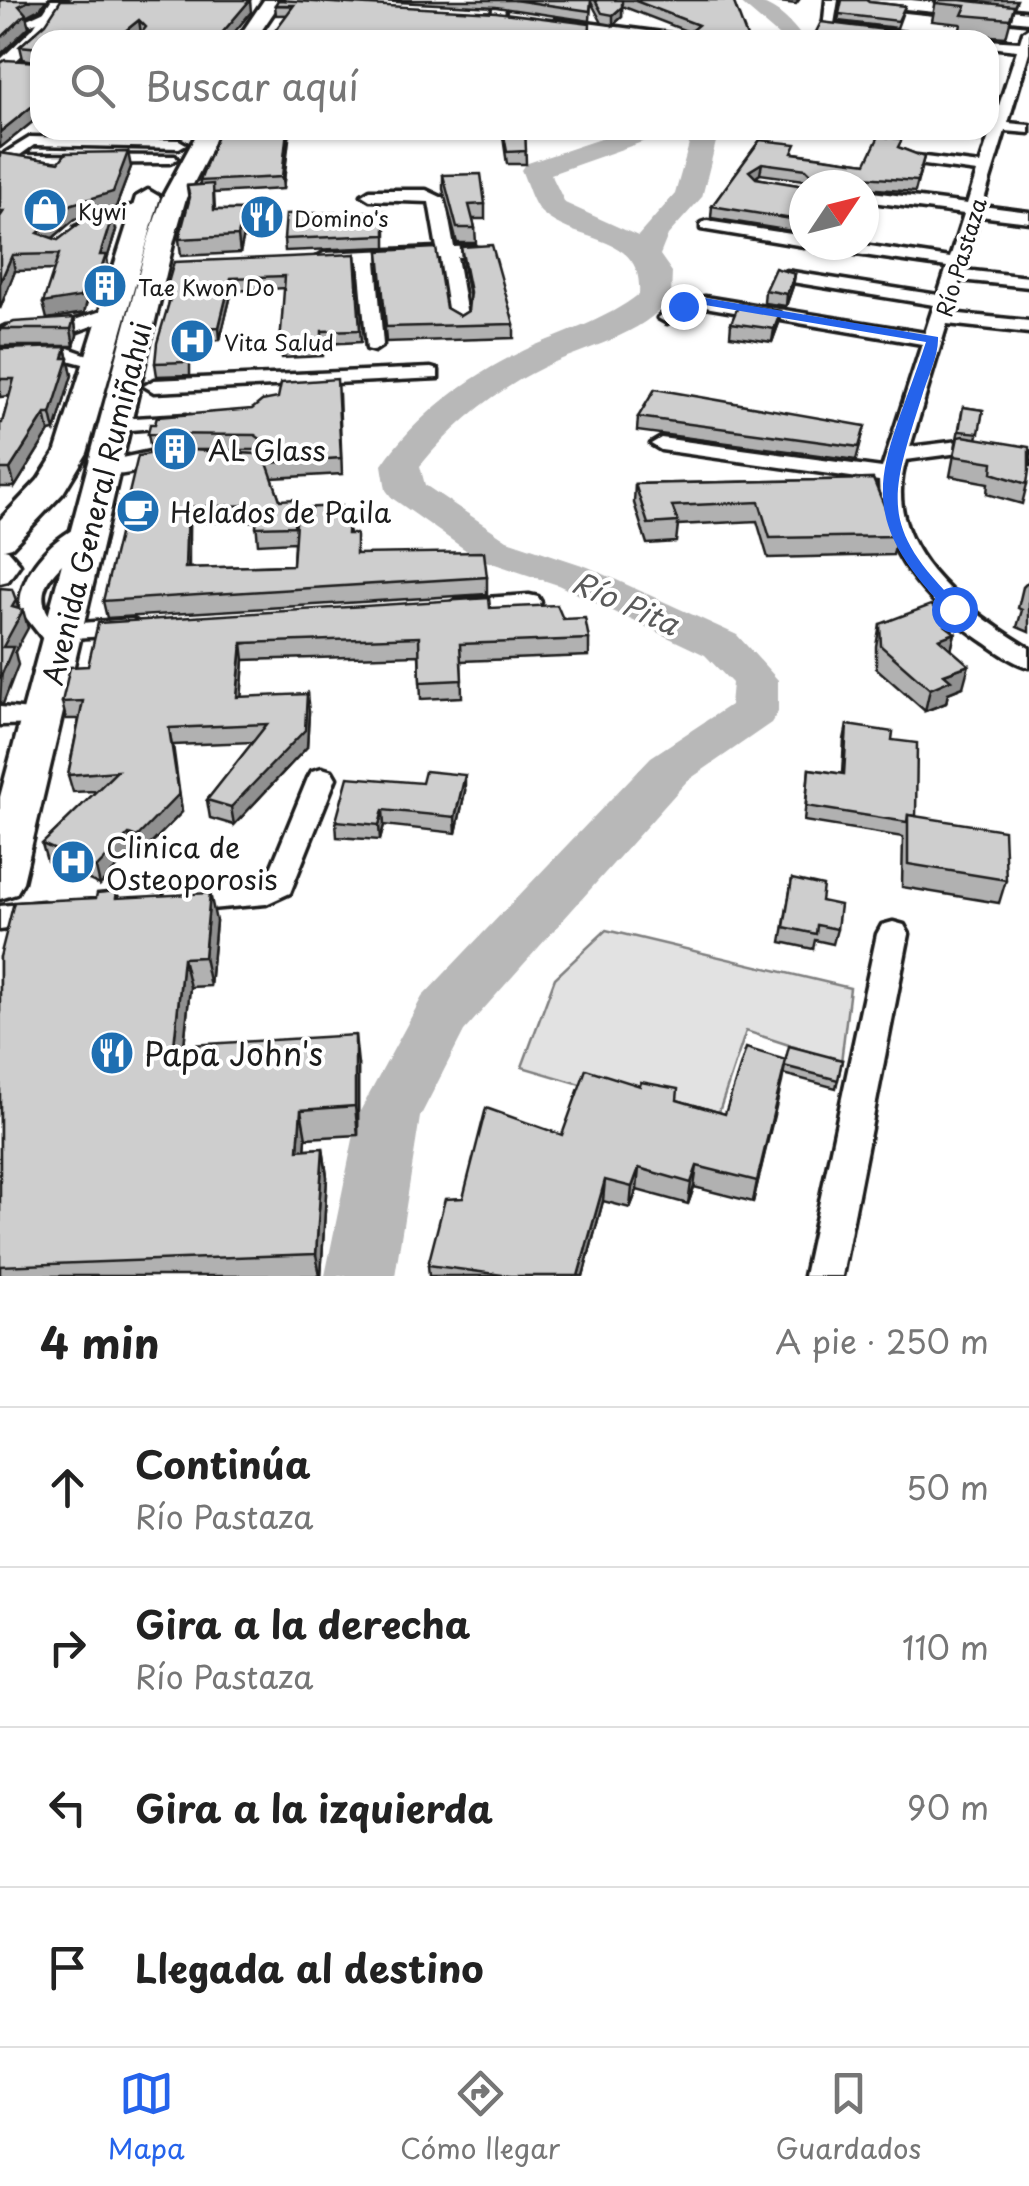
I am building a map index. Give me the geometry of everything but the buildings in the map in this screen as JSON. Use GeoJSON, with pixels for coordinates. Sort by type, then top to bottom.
{"type":"FeatureCollection","features":[{"type":"Feature","properties":{"kind":"highway"},"geometry":{"type":"LineString","coordinates":[[270,30],[290,0]]}},
{"type":"Feature","properties":{"kind":"highway"},"geometry":{"type":"LineString","coordinates":[[251,30],[266,3]]}},
{"type":"Feature","properties":{"kind":"highway","name":"Avenida General Rumiñahui"},"geometry":{"type":"LineString","coordinates":[[89,461],[117,425],[166,266],[174,198],[205,140]]}},
{"type":"Feature","properties":{"kind":"highway","name":"Avenida General Rumiñahui"},"geometry":{"type":"LineString","coordinates":[[0,882],[90,529],[89,461],[98,362],[144,208],[179,144]]}},
{"type":"Feature","properties":{"kind":"highway"},"geometry":{"type":"LineString","coordinates":[[0,540],[50,486],[89,461]]}},
{"type":"Feature","properties":{"kind":"main road"},"geometry":{"type":"LineString","coordinates":[[868,0],[1029,17]]}},
{"type":"Feature","properties":{"kind":"main road"},"geometry":{"type":"LineString","coordinates":[[38,30],[54,7]]}},
{"type":"Feature","properties":{"kind":"main road"},"geometry":{"type":"LineString","coordinates":[[9,60],[30,41]]}},
{"type":"Feature","properties":{"kind":"street"},"geometry":{"type":"LineString","coordinates":[[494,30],[501,0]]}},
{"type":"Feature","properties":{"kind":"street"},"geometry":{"type":"LineString","coordinates":[[832,0],[827,27],[857,30]]}},
{"type":"Feature","properties":{"kind":"street"},"geometry":{"type":"LineString","coordinates":[[31,20],[54,7]]}},
{"type":"Feature","properties":{"kind":"street"},"geometry":{"type":"LineString","coordinates":[[479,14],[516,18]]}},
{"type":"Feature","properties":{"kind":"street"},"geometry":{"type":"LineString","coordinates":[[535,20],[610,30]]}},
{"type":"Feature","properties":{"kind":"street"},"geometry":{"type":"LineString","coordinates":[[999,43],[1027,42]]}},
{"type":"Feature","properties":{"kind":"street","name":"Río Pastaza"},"geometry":{"type":"LineString","coordinates":[[999,116],[1027,42]]}},
{"type":"Feature","properties":{"kind":"street"},"geometry":{"type":"LineString","coordinates":[[999,126],[1029,129]]}},
{"type":"Feature","properties":{"kind":"street"},"geometry":{"type":"LineString","coordinates":[[132,140],[179,144]]}},
{"type":"Feature","properties":{"kind":"street","name":"Río Pastaza"},"geometry":{"type":"LineString","coordinates":[[992,140],[945,310],[894,465],[888,500],[892,526],[905,553],[926,581],[966,618],[1029,659]]}},
{"type":"Feature","properties":{"kind":"street"},"geometry":{"type":"LineString","coordinates":[[31,141],[179,144],[14,160],[10,156],[31,141]]}},
{"type":"Feature","properties":{"kind":"street"},"geometry":{"type":"LineString","coordinates":[[917,160],[987,169]]}},
{"type":"Feature","properties":{"kind":"street"},"geometry":{"type":"LineString","coordinates":[[370,195],[436,197],[444,252],[459,302],[459,321]]}},
{"type":"Feature","properties":{"kind":"street"},"geometry":{"type":"LineString","coordinates":[[879,198],[1029,217]]}},
{"type":"Feature","properties":{"kind":"street"},"geometry":{"type":"LineString","coordinates":[[62,238],[102,219],[144,208]]}},
{"type":"Feature","properties":{"kind":"street"},"geometry":{"type":"LineString","coordinates":[[708,226],[789,239]]}},
{"type":"Feature","properties":{"kind":"street"},"geometry":{"type":"LineString","coordinates":[[310,259],[474,251]]}},
{"type":"Feature","properties":{"kind":"street"},"geometry":{"type":"LineString","coordinates":[[879,255],[1029,282]]}},
{"type":"Feature","properties":{"kind":"street"},"geometry":{"type":"LineString","coordinates":[[368,256],[374,345]]}},
{"type":"Feature","properties":{"kind":"street"},"geometry":{"type":"LineString","coordinates":[[786,276],[1029,327]]}},
{"type":"Feature","properties":{"kind":"street"},"geometry":{"type":"LineString","coordinates":[[667,318],[683,306],[705,302],[933,340]]}},
{"type":"Feature","properties":{"kind":"street"},"geometry":{"type":"LineString","coordinates":[[0,314],[114,311]]}},
{"type":"Feature","properties":{"kind":"street"},"geometry":{"type":"LineString","coordinates":[[0,336],[13,330],[75,326],[114,311]]}},
{"type":"Feature","properties":{"kind":"street"},"geometry":{"type":"LineString","coordinates":[[0,356],[68,354],[98,362]]}},
{"type":"Feature","properties":{"kind":"street"},"geometry":{"type":"LineString","coordinates":[[154,386],[277,389],[431,374]]}},
{"type":"Feature","properties":{"kind":"street"},"geometry":{"type":"LineString","coordinates":[[117,425],[204,420]]}},
{"type":"Feature","properties":{"kind":"street"},"geometry":{"type":"LineString","coordinates":[[661,444],[894,465],[959,447],[1029,458]]}},
{"type":"Feature","properties":{"kind":"street"},"geometry":{"type":"LineString","coordinates":[[89,461],[124,467],[150,458]]}},
{"type":"Feature","properties":{"kind":"street"},"geometry":{"type":"LineString","coordinates":[[90,529],[54,554],[32,595],[33,611],[61,637],[159,625]]}},
{"type":"Feature","properties":{"kind":"street"},"geometry":{"type":"LineString","coordinates":[[0,555],[8,564],[0,576]]}},
{"type":"Feature","properties":{"kind":"street"},"geometry":{"type":"LineString","coordinates":[[0,594],[32,595]]}},
{"type":"Feature","properties":{"kind":"street"},"geometry":{"type":"LineString","coordinates":[[432,608],[529,602]]}},
{"type":"Feature","properties":{"kind":"street"},"geometry":{"type":"LineString","coordinates":[[0,716],[41,718]]}},
{"type":"Feature","properties":{"kind":"street"},"geometry":{"type":"LineString","coordinates":[[150,903],[266,892],[279,885],[322,778]]}},
{"type":"Feature","properties":{"kind":"street"},"geometry":{"type":"LineString","coordinates":[[0,918],[72,911]]}},
{"type":"Feature","properties":{"kind":"street"},"geometry":{"type":"LineString","coordinates":[[823,1276],[892,934]]}},
{"type":"Feature","properties":{"kind":"shaded area"},"geometry":{"type":"Polygon","coordinates":[[[606,930],[850,988],[841,1062],[746,1031],[717,1118],[638,1101],[522,1067],[555,978],[606,930]]]}},
{"type":"Feature","properties":{"kind":"waterway","name":"Río Pita"},"geometry":{"type":"LineString","coordinates":[[747,0],[786,30]]}},
{"type":"Feature","properties":{"kind":"waterway","name":"Río Pita"},"geometry":{"type":"LineString","coordinates":[[360,1276],[389,1115],[443,1014],[669,769],[754,712],[755,680],[721,645],[573,576],[492,549],[406,490],[401,465],[457,408],[525,363],[625,318],[655,297],[656,272],[641,249],[553,208],[535,170],[624,140]]}},
{"type":"Feature","properties":{"kind":"waterway"},"geometry":{"type":"LineString","coordinates":[[648,251],[654,232],[688,197],[703,140]]}},
{"type":"Feature","properties":{"kind":"place","name":"Kywi"},"geometry":{"type":"Point","coordinates":[45,210]}},
{"type":"Feature","properties":{"kind":"place","name":"Domino's"},"geometry":{"type":"Point","coordinates":[262,217]}},
{"type":"Feature","properties":{"kind":"place","name":"Tae Kwon Do"},"geometry":{"type":"Point","coordinates":[105,286]}},
{"type":"Feature","properties":{"kind":"place","name":"Vita Salud"},"geometry":{"type":"Point","coordinates":[192,341]}},
{"type":"Feature","properties":{"kind":"place","name":"AL Glass"},"geometry":{"type":"Point","coordinates":[175,449]}},
{"type":"Feature","properties":{"kind":"place","name":"Helados de Paila"},"geometry":{"type":"Point","coordinates":[138,511]}},
{"type":"Feature","properties":{"kind":"place","name":"Clinica de Osteoporosis"},"geometry":{"type":"Point","coordinates":[73,862]}},
{"type":"Feature","properties":{"kind":"place","name":"Papa John's"},"geometry":{"type":"Point","coordinates":[112,1053]}},
{"type":"Feature","properties":{"kind":"route"},"geometry":{"type":"LineString","coordinates":[[683,306],[705,302],[933,340],[890,476],[888,500],[892,526],[905,553],[954,609]]}}]}
